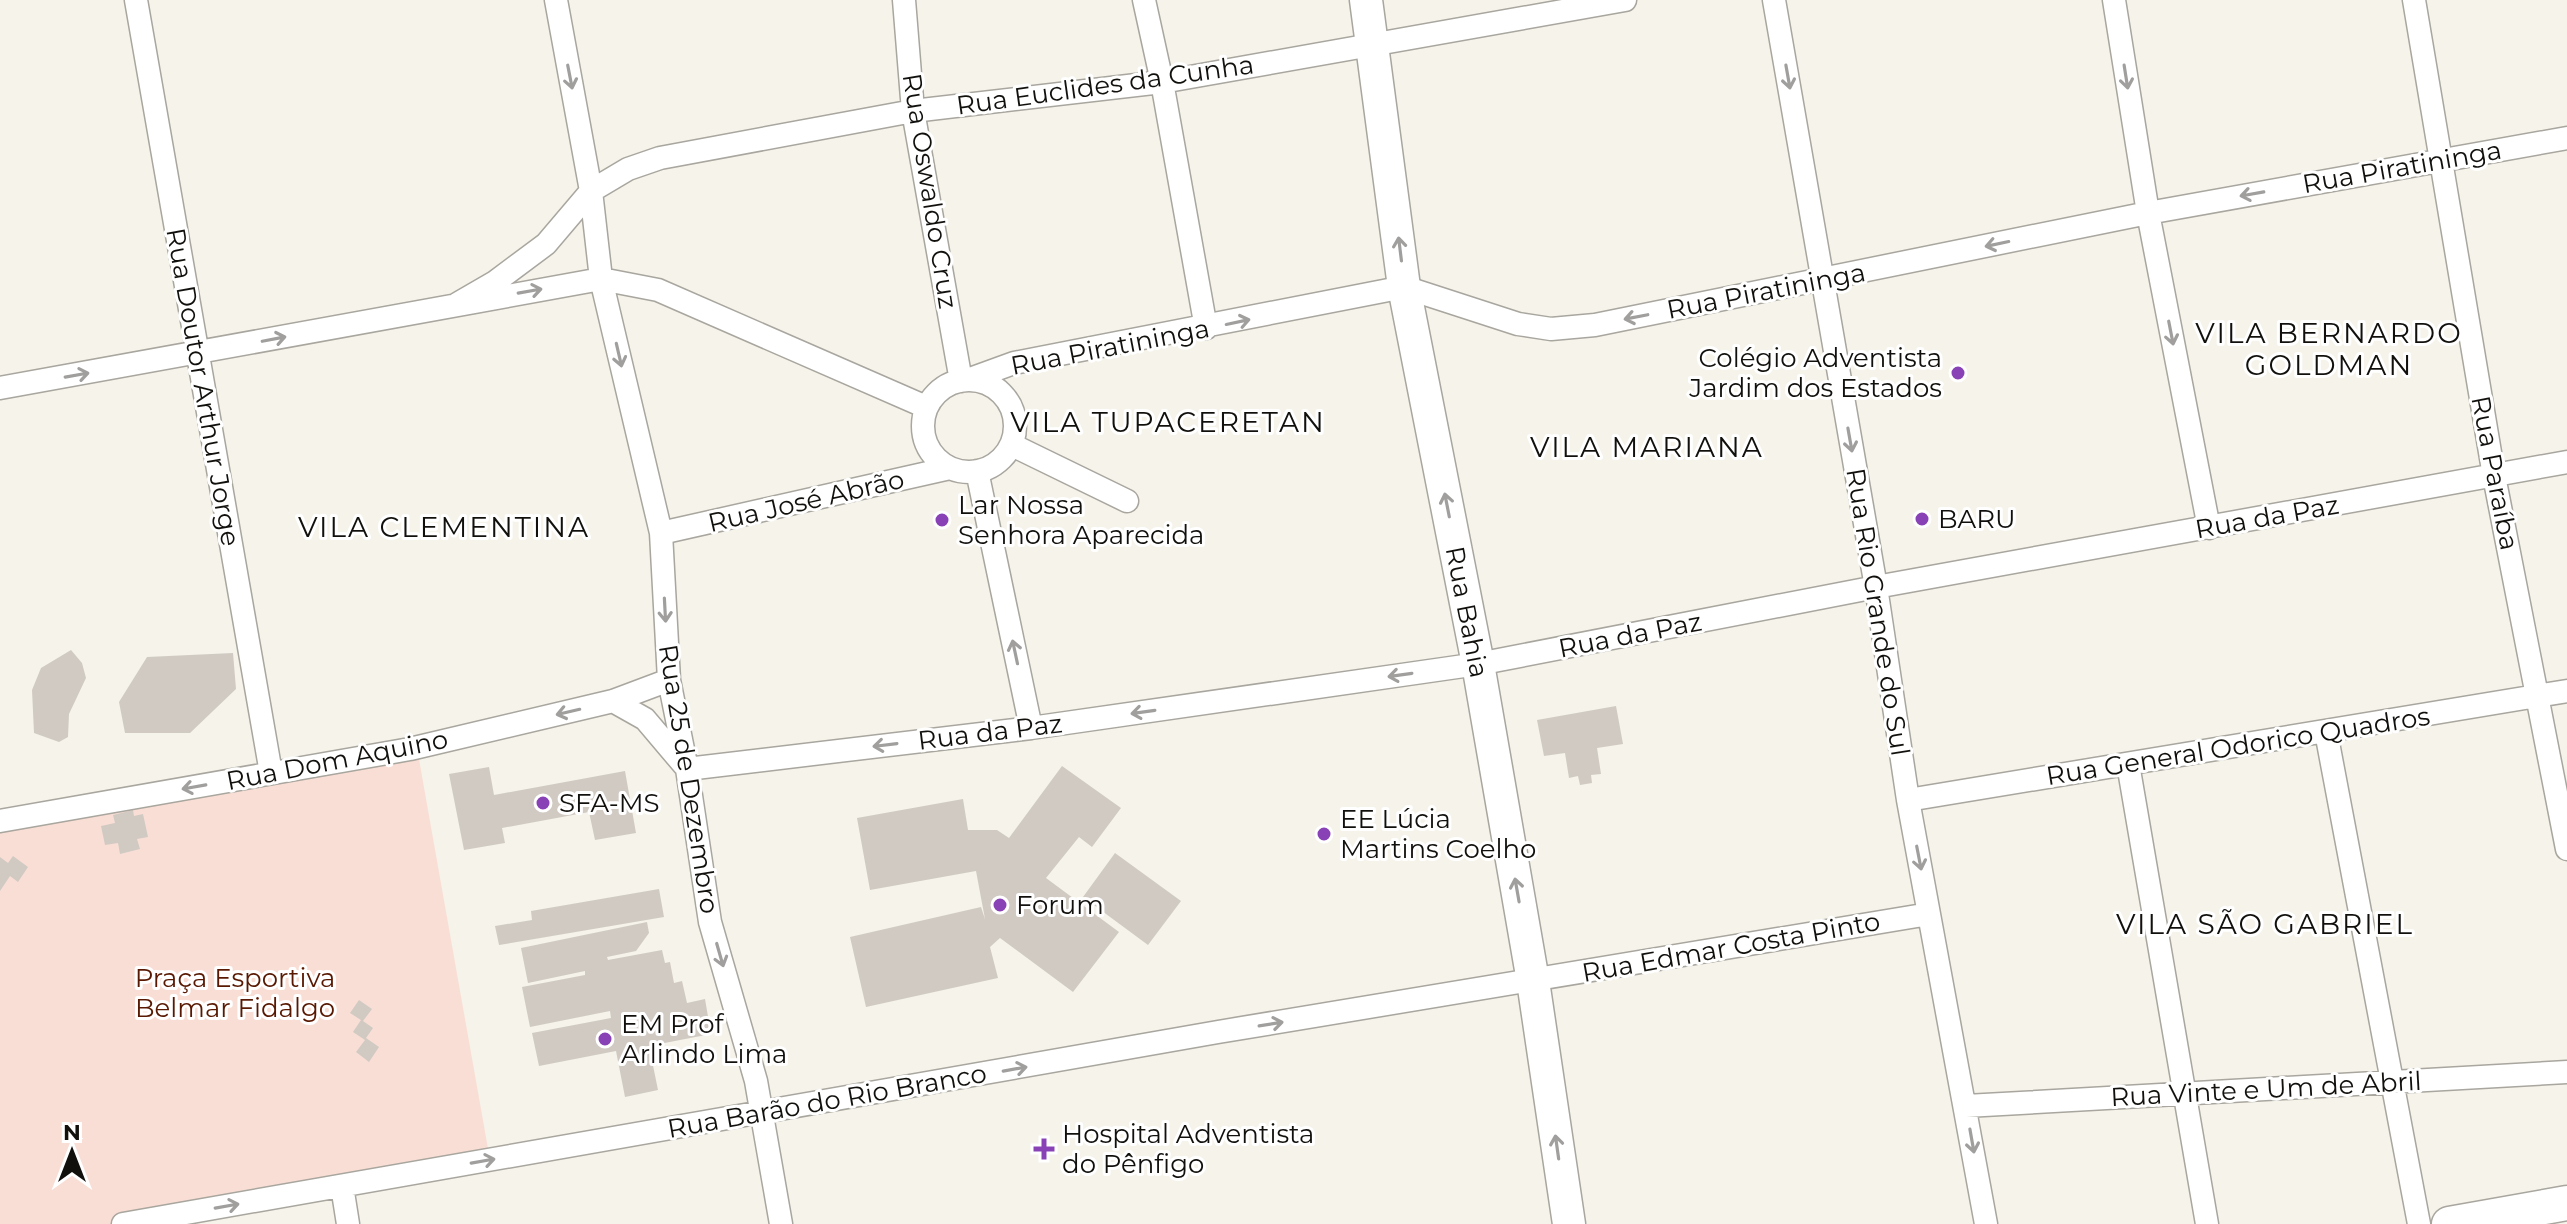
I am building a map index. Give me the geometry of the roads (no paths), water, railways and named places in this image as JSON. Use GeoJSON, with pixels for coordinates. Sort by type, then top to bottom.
{"type":"FeatureCollection","features":[{"type":"Feature","properties":{"kind":"main road"},"geometry":{"type":"LineString","coordinates":[[2449,1224],[2567,1203]]}},
{"type":"Feature","properties":{"kind":"street","name":"Rua Doutor Arthur Jorge"},"geometry":{"type":"LineString","coordinates":[[136,0],[271,773]]}},
{"type":"Feature","properties":{"kind":"street","name":"Rua 25 de Dezembro"},"geometry":{"type":"LineString","coordinates":[[556,0],[591,191],[601,279],[661,533],[669,680],[687,769],[710,922],[756,1081],[781,1224]]}},
{"type":"Feature","properties":{"kind":"street","name":"Rua Oswaldo Cruz"},"geometry":{"type":"LineString","coordinates":[[904,0],[913,111],[966,380]]}},
{"type":"Feature","properties":{"kind":"street"},"geometry":{"type":"LineString","coordinates":[[1144,0],[1162,82],[1206,328]]}},
{"type":"Feature","properties":{"kind":"street","name":"Rua Bahia"},"geometry":{"type":"LineString","coordinates":[[1366,0],[1375,44],[1404,287],[1478,664],[1533,981],[1569,1224]]}},
{"type":"Feature","properties":{"kind":"street","name":"Rua Euclides da Cunha"},"geometry":{"type":"LineString","coordinates":[[457,304],[495,282],[546,244],[591,191],[628,169],[660,158],[913,111],[1162,82],[1625,0]]}},
{"type":"Feature","properties":{"kind":"street","name":"Rua Rio Grande do Sul"},"geometry":{"type":"LineString","coordinates":[[1774,0],[1876,587],[1908,800],[1986,1224]]}},
{"type":"Feature","properties":{"kind":"street"},"geometry":{"type":"LineString","coordinates":[[2114,0],[2148,213],[2209,528]]}},
{"type":"Feature","properties":{"kind":"street","name":"Rua Paraíba"},"geometry":{"type":"LineString","coordinates":[[2414,0],[2494,476],[2567,849]]}},
{"type":"Feature","properties":{"kind":"street","name":"Rua Piratininga"},"geometry":{"type":"LineString","coordinates":[[966,380],[1014,363],[1404,287],[1518,324],[1551,329],[1595,325],[2148,213],[2567,138]]}},
{"type":"Feature","properties":{"kind":"street"},"geometry":{"type":"LineString","coordinates":[[0,388],[601,279],[658,290],[926,407]]}},
{"type":"Feature","properties":{"kind":"street"},"geometry":{"type":"LineString","coordinates":[[966,380],[996,389],[1013,409],[1016,427],[1012,445],[1001,460],[977,471],[950,468],[935,458],[925,442],[922,424],[926,407],[937,392],[966,380]]}},
{"type":"Feature","properties":{"kind":"street"},"geometry":{"type":"LineString","coordinates":[[1012,445],[1127,501]]}},
{"type":"Feature","properties":{"kind":"street","name":"Rua da Paz"},"geometry":{"type":"LineString","coordinates":[[687,769],[1031,728],[1478,664],[1876,587],[2567,462]]}},
{"type":"Feature","properties":{"kind":"street","name":"Rua José Abrão"},"geometry":{"type":"LineString","coordinates":[[661,533],[950,468]]}},
{"type":"Feature","properties":{"kind":"street"},"geometry":{"type":"LineString","coordinates":[[977,471],[1031,728]]}},
{"type":"Feature","properties":{"kind":"street","name":"Rua Dom Aquino"},"geometry":{"type":"LineString","coordinates":[[0,821],[410,749],[613,701],[669,680]]}},
{"type":"Feature","properties":{"kind":"street","name":"Rua General Odorico Quadros"},"geometry":{"type":"LineString","coordinates":[[1908,800],[2567,691]]}},
{"type":"Feature","properties":{"kind":"street"},"geometry":{"type":"LineString","coordinates":[[613,701],[645,719],[687,769]]}},
{"type":"Feature","properties":{"kind":"street"},"geometry":{"type":"LineString","coordinates":[[2326,732],[2419,1224]]}},
{"type":"Feature","properties":{"kind":"street"},"geometry":{"type":"LineString","coordinates":[[2128,764],[2207,1224]]}},
{"type":"Feature","properties":{"kind":"street","name":"Rua Edmar Costa Pinto"},"geometry":{"type":"LineString","coordinates":[[1533,981],[1929,914]]}},
{"type":"Feature","properties":{"kind":"street","name":"Rua Barão do Rio Branco"},"geometry":{"type":"LineString","coordinates":[[123,1224],[1533,981]]}},
{"type":"Feature","properties":{"kind":"street","name":"Rua Vinte e Um de Abril"},"geometry":{"type":"LineString","coordinates":[[1966,1106],[2567,1072]]}},
{"type":"Feature","properties":{"kind":"street"},"geometry":{"type":"LineString","coordinates":[[342,1186],[348,1224]]}},
{"type":"Feature","properties":{"kind":"place","name":"Colégio Adventista Jardim dos Estados"},"geometry":{"type":"Point","coordinates":[1958,373]}},
{"type":"Feature","properties":{"kind":"place","name":"BARU"},"geometry":{"type":"Point","coordinates":[1922,519]}},
{"type":"Feature","properties":{"kind":"place","name":"Lar Nossa Senhora Aparecida"},"geometry":{"type":"Point","coordinates":[942,520]}},
{"type":"Feature","properties":{"kind":"place","name":"SFA-MS"},"geometry":{"type":"Point","coordinates":[543,803]}},
{"type":"Feature","properties":{"kind":"place","name":"EE Lúcia Martins Coelho"},"geometry":{"type":"Point","coordinates":[1324,834]}},
{"type":"Feature","properties":{"kind":"place","name":"Forum"},"geometry":{"type":"Point","coordinates":[1000,905]}},
{"type":"Feature","properties":{"kind":"place","name":"EM Prof Arlindo Lima"},"geometry":{"type":"Point","coordinates":[605,1039]}},
{"type":"Feature","properties":{"kind":"place","name":"Hospital Adventista do Pênfigo"},"geometry":{"type":"Point","coordinates":[1044,1149]}},
{"type":"Feature","properties":{"kind":"district","name":"VILA BERNARDO GOLDMAN"},"geometry":{"type":"Point","coordinates":[2329,349]}},
{"type":"Feature","properties":{"kind":"district","name":"VILA TUPACERETAN"},"geometry":{"type":"Point","coordinates":[1168,422]}},
{"type":"Feature","properties":{"kind":"district","name":"VILA MARIANA"},"geometry":{"type":"Point","coordinates":[1647,447]}},
{"type":"Feature","properties":{"kind":"district","name":"VILA CLEMENTINA"},"geometry":{"type":"Point","coordinates":[444,527]}},
{"type":"Feature","properties":{"kind":"district","name":"VILA SÃO GABRIEL"},"geometry":{"type":"Point","coordinates":[2265,924]}},
{"type":"Feature","properties":{"kind":"park label","name":"Praça Esportiva Belmar Fidalgo"},"geometry":{"type":"Point","coordinates":[235,993]}}]}
